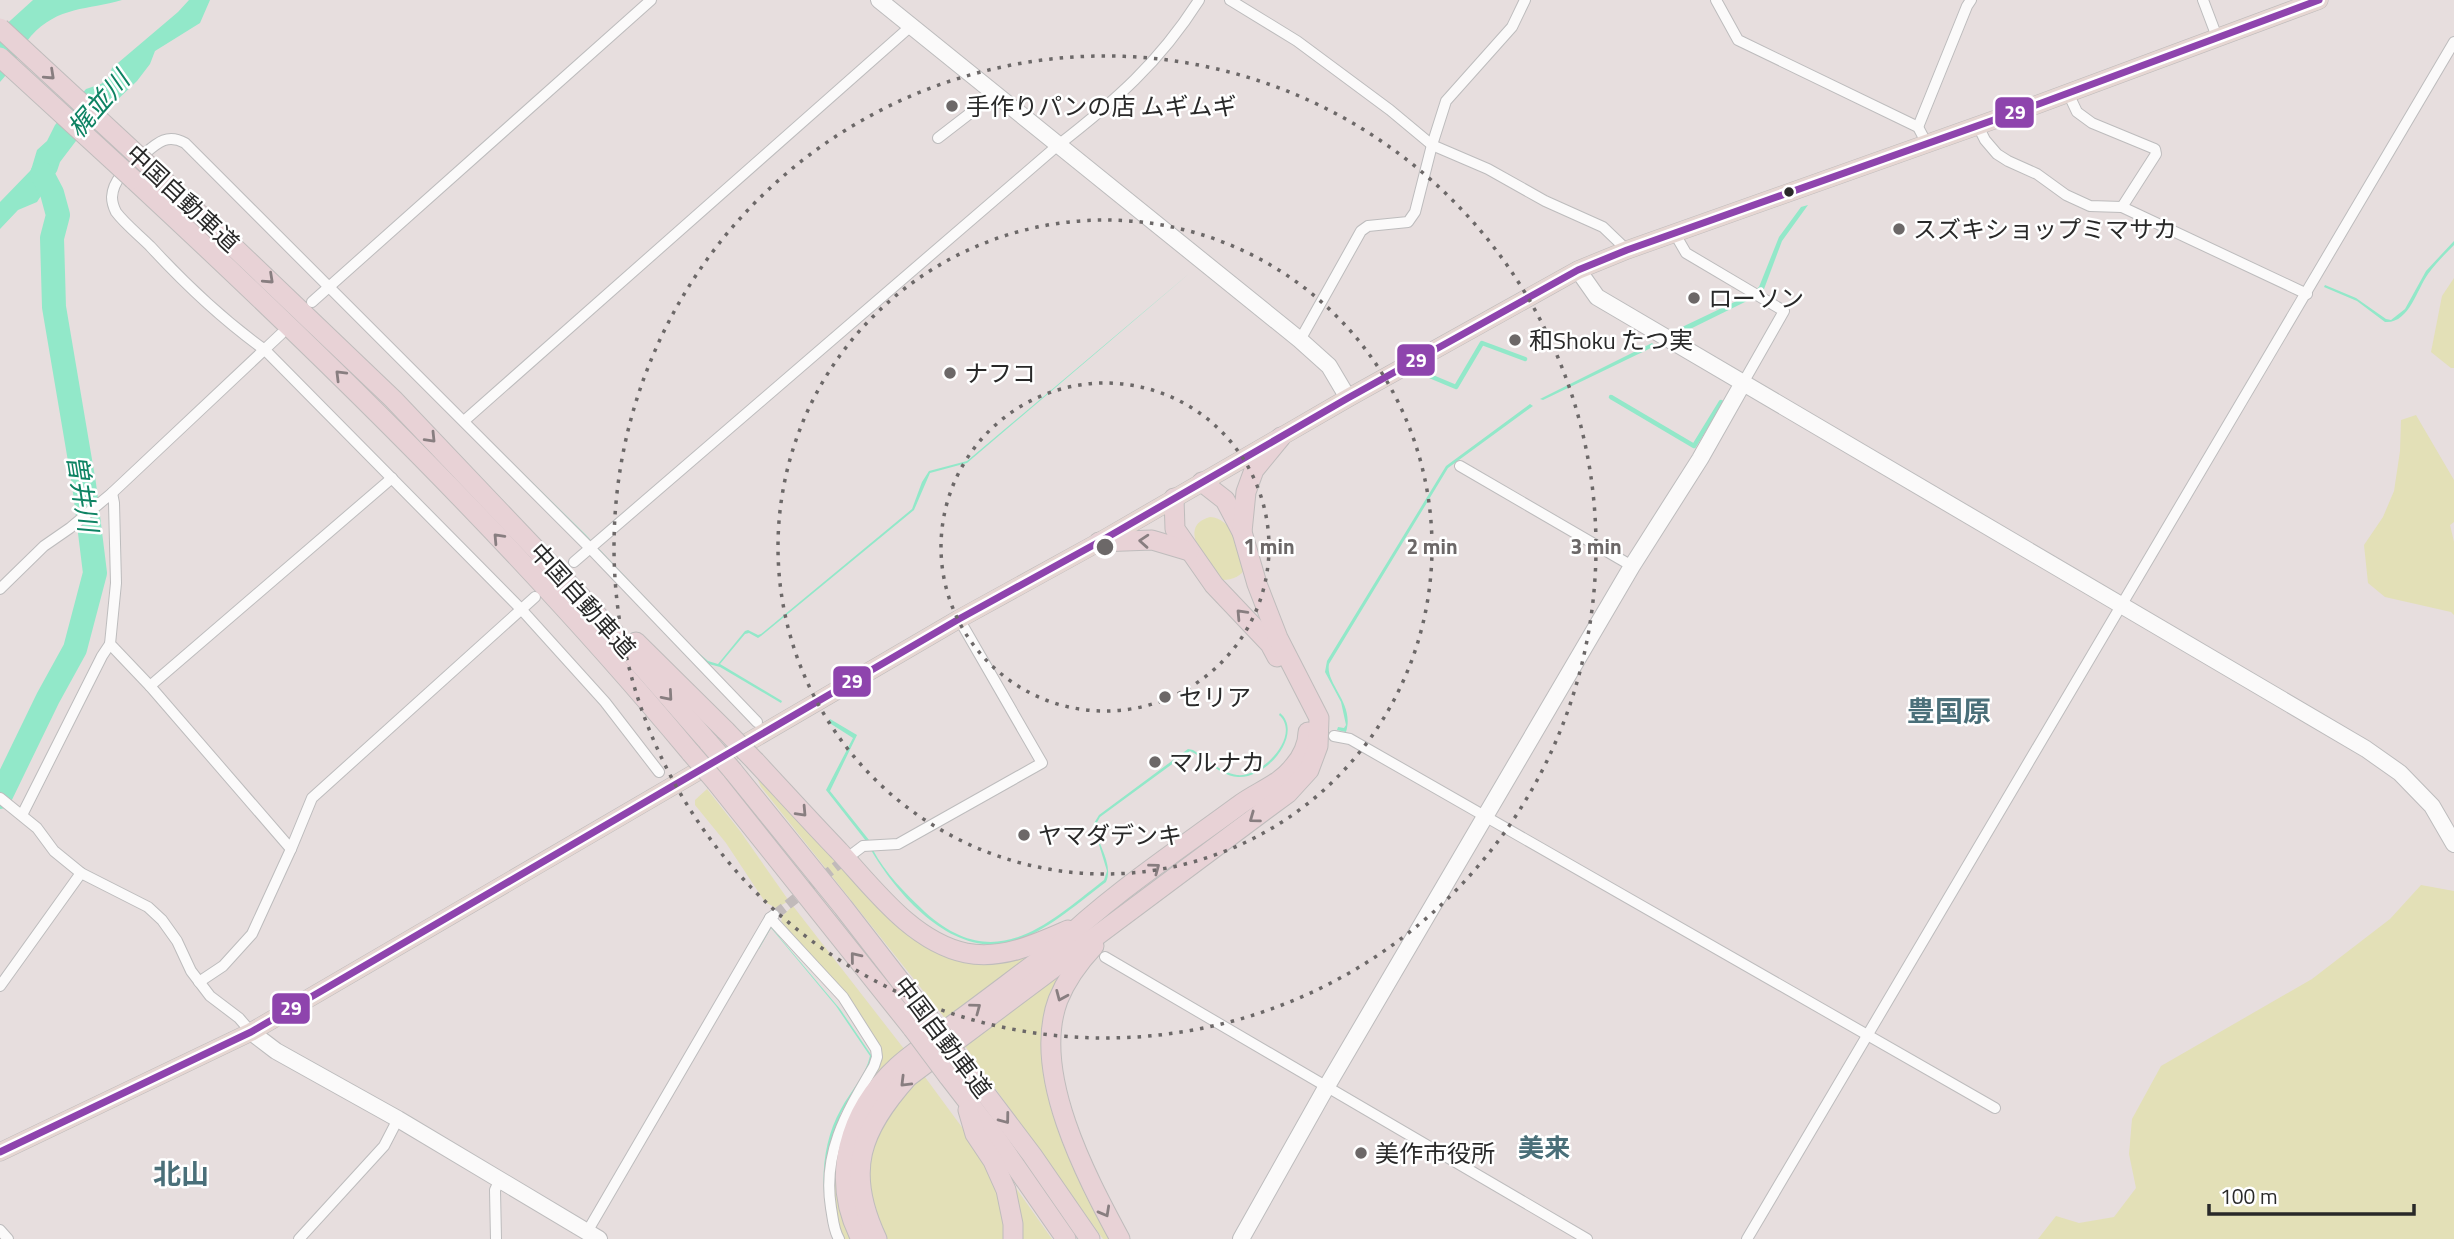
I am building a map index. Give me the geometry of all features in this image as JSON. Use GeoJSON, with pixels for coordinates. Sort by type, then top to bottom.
{"type":"FeatureCollection","features":[{"type":"Feature","properties":{"kind":"highway","name":"中国自動車道"},"geometry":{"type":"LineString","coordinates":[[0,29],[148,165],[374,381],[500,510],[709,743],[725,777]]}},
{"type":"Feature","properties":{"kind":"highway","name":"中国自動車道"},"geometry":{"type":"LineString","coordinates":[[0,57],[268,304],[383,418],[569,613],[691,753],[725,777],[843,906],[921,1023],[948,1076],[1066,1239]]}},
{"type":"Feature","properties":{"kind":"highway"},"geometry":{"type":"LineString","coordinates":[[1242,532],[1246,492],[1254,470],[1281,437]]}},
{"type":"Feature","properties":{"kind":"highway"},"geometry":{"type":"LineString","coordinates":[[877,1239],[865,1213],[861,1194],[862,1153],[868,1131],[890,1097],[908,1077],[1288,793],[1309,770],[1318,746],[1319,719],[1278,638],[1257,584],[1242,532],[1225,500],[1202,482]]}},
{"type":"Feature","properties":{"kind":"highway"},"geometry":{"type":"LineString","coordinates":[[861,1239],[853,1224],[844,1179],[849,1140],[869,1099],[898,1066],[1056,948],[1079,926],[1254,794],[1277,783],[1294,766],[1308,741],[1309,718],[1270,645],[1214,585],[1174,529],[1174,498]]}},
{"type":"Feature","properties":{"kind":"highway"},"geometry":{"type":"LineString","coordinates":[[500,510],[726,731],[911,925],[934,940],[967,953],[1011,953],[1079,926]]}},
{"type":"Feature","properties":{"kind":"highway"},"geometry":{"type":"LineString","coordinates":[[1099,542],[1152,540],[1189,551]]}},
{"type":"Feature","properties":{"kind":"highway"},"geometry":{"type":"LineString","coordinates":[[1115,922],[1083,960],[1058,1000],[1053,1021],[1051,1054],[1058,1094],[1072,1142],[1094,1192],[1120,1239]]}},
{"type":"Feature","properties":{"kind":"highway","name":"中国自動車道"},"geometry":{"type":"LineString","coordinates":[[921,1023],[964,1065],[1032,1155],[1090,1239]]}},
{"type":"Feature","properties":{"kind":"highway"},"geometry":{"type":"LineString","coordinates":[[964,1097],[975,1134],[993,1161],[1006,1190],[1013,1224],[1013,1239]]}},
{"type":"Feature","properties":{"kind":"main road"},"geometry":{"type":"LineString","coordinates":[[0,1153],[251,1032],[959,619],[1578,270],[2319,0]]}},
{"type":"Feature","properties":{"kind":"street"},"geometry":{"type":"LineString","coordinates":[[312,302],[651,0]]}},
{"type":"Feature","properties":{"kind":"street"},"geometry":{"type":"LineString","coordinates":[[879,0],[1300,340],[1329,366],[1348,398]]}},
{"type":"Feature","properties":{"kind":"street"},"geometry":{"type":"LineString","coordinates":[[574,562],[1057,146],[1115,100],[1154,61],[1199,0]]}},
{"type":"Feature","properties":{"kind":"street"},"geometry":{"type":"LineString","coordinates":[[1230,0],[1297,41],[1432,145],[1488,169],[1545,201],[1603,227],[1627,250]]}},
{"type":"Feature","properties":{"kind":"street"},"geometry":{"type":"LineString","coordinates":[[1300,340],[1361,230],[1368,226],[1408,222],[1415,212],[1446,101],[1512,27],[1525,0]]}},
{"type":"Feature","properties":{"kind":"street"},"geometry":{"type":"LineString","coordinates":[[1716,0],[1738,40],[1918,127],[1927,144]]}},
{"type":"Feature","properties":{"kind":"street"},"geometry":{"type":"LineString","coordinates":[[1918,127],[1971,0]]}},
{"type":"Feature","properties":{"kind":"street"},"geometry":{"type":"LineString","coordinates":[[2203,0],[2217,37]]}},
{"type":"Feature","properties":{"kind":"street"},"geometry":{"type":"LineString","coordinates":[[464,421],[911,26]]}},
{"type":"Feature","properties":{"kind":"street"},"geometry":{"type":"LineString","coordinates":[[1747,1239],[2454,42]]}},
{"type":"Feature","properties":{"kind":"street"},"geometry":{"type":"LineString","coordinates":[[2068,93],[2077,112],[2092,122],[2155,149],[2156,154],[2122,207]]}},
{"type":"Feature","properties":{"kind":"street"},"geometry":{"type":"LineString","coordinates":[[938,138],[995,94]]}},
{"type":"Feature","properties":{"kind":"street"},"geometry":{"type":"LineString","coordinates":[[1978,125],[1985,140],[1997,153],[2037,174],[2066,195],[2090,206],[2122,207],[2307,294]]}},
{"type":"Feature","properties":{"kind":"street"},"geometry":{"type":"LineString","coordinates":[[659,772],[605,702],[521,609],[265,350],[237,330],[168,266],[115,210],[112,197],[116,181],[154,145],[176,138],[185,143],[590,548],[757,722]]}},
{"type":"Feature","properties":{"kind":"street"},"geometry":{"type":"LineString","coordinates":[[1241,1239],[1327,1086],[1632,566],[1700,459],[1784,311],[1686,253],[1675,234]]}},
{"type":"Feature","properties":{"kind":"street"},"geometry":{"type":"LineString","coordinates":[[1578,270],[1597,297],[2366,749],[2400,774],[2432,806],[2454,844]]}},
{"type":"Feature","properties":{"kind":"street"},"geometry":{"type":"LineString","coordinates":[[0,589],[44,546],[109,496],[281,334]]}},
{"type":"Feature","properties":{"kind":"street"},"geometry":{"type":"LineString","coordinates":[[1460,466],[1632,566]]}},
{"type":"Feature","properties":{"kind":"street"},"geometry":{"type":"LineString","coordinates":[[150,686],[392,478]]}},
{"type":"Feature","properties":{"kind":"street"},"geometry":{"type":"LineString","coordinates":[[19,813],[110,644],[116,583],[114,503],[109,496]]}},
{"type":"Feature","properties":{"kind":"street"},"geometry":{"type":"LineString","coordinates":[[199,982],[223,966],[252,934],[312,798],[535,597]]}},
{"type":"Feature","properties":{"kind":"street"},"geometry":{"type":"LineString","coordinates":[[851,855],[863,846],[898,844],[1042,763],[959,619]]}},
{"type":"Feature","properties":{"kind":"street"},"geometry":{"type":"LineString","coordinates":[[110,644],[150,686],[291,849]]}},
{"type":"Feature","properties":{"kind":"street"},"geometry":{"type":"LineString","coordinates":[[1334,736],[1350,738],[1995,1108]]}},
{"type":"Feature","properties":{"kind":"street"},"geometry":{"type":"LineString","coordinates":[[0,798],[37,828],[54,851],[81,873],[148,907],[162,920],[177,941],[191,971],[210,996],[276,1051],[398,1119],[593,1236],[773,916],[843,997],[876,1049],[874,1066],[844,1116],[833,1148],[829,1197],[834,1237]]}},
{"type":"Feature","properties":{"kind":"street"},"geometry":{"type":"LineString","coordinates":[[0,986],[81,873]]}},
{"type":"Feature","properties":{"kind":"street"},"geometry":{"type":"LineString","coordinates":[[1105,957],[1587,1239]]}},
{"type":"Feature","properties":{"kind":"street"},"geometry":{"type":"LineString","coordinates":[[299,1239],[384,1146],[398,1119]]}},
{"type":"Feature","properties":{"kind":"street"},"geometry":{"type":"LineString","coordinates":[[496,1239],[495,1190],[500,1179]]}},
{"type":"Feature","properties":{"kind":"street"},"geometry":{"type":"LineString","coordinates":[[0,1230],[8,1239]]}},
{"type":"Feature","properties":{"kind":"shaded area"},"geometry":{"type":"Polygon","coordinates":[[[2454,278],[2454,368],[2451,368],[2431,352],[2442,296],[2454,278]]]}},
{"type":"Feature","properties":{"kind":"shaded area"},"geometry":{"type":"Polygon","coordinates":[[[2416,415],[2454,480],[2454,522],[2450,525],[2454,542],[2454,615],[2451,612],[2385,597],[2368,583],[2364,545],[2383,517],[2394,491],[2401,420],[2416,415]]]}},
{"type":"Feature","properties":{"kind":"shaded area"},"geometry":{"type":"Polygon","coordinates":[[[1210,517],[1224,523],[1234,536],[1245,568],[1233,578],[1223,580],[1198,547],[1195,529],[1200,522],[1210,517]]]}},
{"type":"Feature","properties":{"kind":"shaded area"},"geometry":{"type":"Polygon","coordinates":[[[760,779],[929,945],[1036,951],[948,1022],[761,787],[758,780],[760,779]]]}},
{"type":"Feature","properties":{"kind":"shaded area"},"geometry":{"type":"Polygon","coordinates":[[[707,789],[789,901],[776,908],[765,902],[726,843],[695,805],[695,800],[707,789]]]}},
{"type":"Feature","properties":{"kind":"shaded area"},"geometry":{"type":"Polygon","coordinates":[[[2421,885],[2454,891],[2454,1239],[2038,1239],[2056,1216],[2079,1223],[2114,1217],[2136,1188],[2129,1154],[2132,1119],[2161,1066],[2312,979],[2390,919],[2421,885]]]}},
{"type":"Feature","properties":{"kind":"shaded area"},"geometry":{"type":"Polygon","coordinates":[[[793,906],[908,1054],[888,1070],[854,1239],[844,1239],[838,1226],[833,1197],[837,1149],[881,1050],[781,924],[782,916],[793,906]]]}},
{"type":"Feature","properties":{"kind":"shaded area"},"geometry":{"type":"Polygon","coordinates":[[[1074,959],[1046,1035],[1112,1239],[1103,1239],[962,1042],[1074,959]]]}},
{"type":"Feature","properties":{"kind":"shaded area"},"geometry":{"type":"Polygon","coordinates":[[[922,1073],[975,1145],[1001,1198],[1005,1239],[884,1239],[865,1190],[875,1129],[922,1073]]]}},
{"type":"Feature","properties":{"kind":"shaded area"},"geometry":{"type":"Polygon","coordinates":[[[1011,1181],[1052,1239],[1020,1239],[1011,1181]]]}},
{"type":"Feature","properties":{"kind":"water"},"geometry":{"type":"Polygon","coordinates":[[[33,0],[122,0],[74,10],[41,26],[31,36],[0,82],[0,30],[33,0]]]}},
{"type":"Feature","properties":{"kind":"water","name":"梶並川"},"geometry":{"type":"Polygon","coordinates":[[[189,0],[210,0],[200,23],[155,51],[150,64],[137,81],[116,101],[104,104],[60,162],[37,202],[18,210],[0,229],[0,202],[31,170],[37,150],[47,141],[55,125],[86,89],[101,84],[108,78],[112,68],[189,0]]]}},
{"type":"Feature","properties":{"kind":"water"},"geometry":{"type":"Polygon","coordinates":[[[1808,205],[1782,241],[1764,289],[1751,299],[1682,333],[1680,328],[1747,296],[1759,287],[1779,237],[1801,207],[1808,205]]]}},
{"type":"Feature","properties":{"kind":"water"},"geometry":{"type":"Polygon","coordinates":[[[2454,241],[2454,245],[2428,274],[2406,312],[2393,321],[2385,322],[2357,301],[2324,287],[2325,285],[2356,298],[2391,320],[2405,309],[2426,271],[2454,241]]]}},
{"type":"Feature","properties":{"kind":"water"},"geometry":{"type":"Polygon","coordinates":[[[1191,272],[967,463],[930,473],[914,510],[761,636],[758,638],[749,633],[745,634],[720,664],[782,701],[781,703],[720,667],[705,663],[473,424],[585,534],[693,648],[708,661],[718,664],[745,631],[761,634],[912,509],[929,471],[967,461],[1191,272]]]}},
{"type":"Feature","properties":{"kind":"water"},"geometry":{"type":"Polygon","coordinates":[[[1652,343],[1655,346],[1543,400],[1540,399],[1652,343]]]}},
{"type":"Feature","properties":{"kind":"water"},"geometry":{"type":"Polygon","coordinates":[[[1530,404],[1533,406],[1448,468],[1329,664],[1331,679],[1347,712],[1346,732],[1337,730],[1338,727],[1344,728],[1346,725],[1341,702],[1325,672],[1327,661],[1446,466],[1530,404]]]}},
{"type":"Feature","properties":{"kind":"water"},"geometry":{"type":"Polygon","coordinates":[[[1280,713],[1288,732],[1285,743],[1279,753],[1260,771],[1249,776],[1231,776],[1190,751],[1100,817],[1095,826],[1107,861],[1108,875],[1106,882],[1054,921],[1021,939],[998,944],[975,943],[954,935],[915,906],[883,869],[871,850],[911,898],[950,931],[974,940],[997,942],[1019,937],[1061,913],[1104,880],[1107,871],[1093,825],[1099,815],[1188,749],[1231,774],[1247,774],[1257,770],[1276,754],[1282,744],[1286,733],[1280,713]]]}},
{"type":"Feature","properties":{"kind":"water"},"geometry":{"type":"Polygon","coordinates":[[[830,719],[857,735],[830,791],[869,840],[866,841],[826,790],[853,738],[828,722],[830,719]]]}},
{"type":"Feature","properties":{"kind":"water"},"geometry":{"type":"Polygon","coordinates":[[[770,926],[840,1009],[872,1056],[870,1065],[841,1113],[828,1154],[829,1226],[824,1197],[824,1166],[829,1137],[841,1109],[861,1077],[870,1056],[836,1006],[771,928],[757,949],[770,926]]]}},
{"type":"Feature","properties":{"kind":"waterway","name":"曽井川"},"geometry":{"type":"LineString","coordinates":[[0,797],[75,649],[95,573],[84,484],[54,307],[52,238],[58,215],[52,193],[42,174]]}},
{"type":"Feature","properties":{"kind":"waterway"},"geometry":{"type":"LineString","coordinates":[[1425,374],[1456,387],[1482,343],[1525,359]]}},
{"type":"Feature","properties":{"kind":"waterway"},"geometry":{"type":"LineString","coordinates":[[1611,397],[1694,446],[1721,402]]}},
{"type":"Feature","properties":{"kind":"tunnel"},"geometry":{"type":"LineString","coordinates":[[776,914],[848,857]]}},
{"type":"Feature","properties":{"kind":"transit line","name":"29"},"geometry":{"type":"LineString","coordinates":[[0,1152],[251,1032],[959,619],[1578,270],[2319,0]]}},
{"type":"Feature","properties":{"kind":"place","name":"手作りパンの店 ムギムギ"},"geometry":{"type":"Point","coordinates":[952,106]}},
{"type":"Feature","properties":{"kind":"place","name":"スズキショップミマサカ"},"geometry":{"type":"Point","coordinates":[1899,229]}},
{"type":"Feature","properties":{"kind":"place","name":"ローソン"},"geometry":{"type":"Point","coordinates":[1694,298]}},
{"type":"Feature","properties":{"kind":"place","name":"和Shoku たつ実"},"geometry":{"type":"Point","coordinates":[1515,340]}},
{"type":"Feature","properties":{"kind":"place","name":"ナフコ"},"geometry":{"type":"Point","coordinates":[950,373]}},
{"type":"Feature","properties":{"kind":"place","name":"セリア"},"geometry":{"type":"Point","coordinates":[1165,697]}},
{"type":"Feature","properties":{"kind":"place","name":"マルナカ"},"geometry":{"type":"Point","coordinates":[1155,762]}},
{"type":"Feature","properties":{"kind":"place","name":"ヤマダデンキ"},"geometry":{"type":"Point","coordinates":[1024,835]}},
{"type":"Feature","properties":{"kind":"place","name":"美作市役所"},"geometry":{"type":"Point","coordinates":[1361,1153]}},
{"type":"Feature","properties":{"kind":"district","name":"豊国原"},"geometry":{"type":"Point","coordinates":[1949,710]}},
{"type":"Feature","properties":{"kind":"district","name":"美来"},"geometry":{"type":"Point","coordinates":[1544,1147]}},
{"type":"Feature","properties":{"kind":"district","name":"北山"},"geometry":{"type":"Point","coordinates":[181,1173]}}]}
